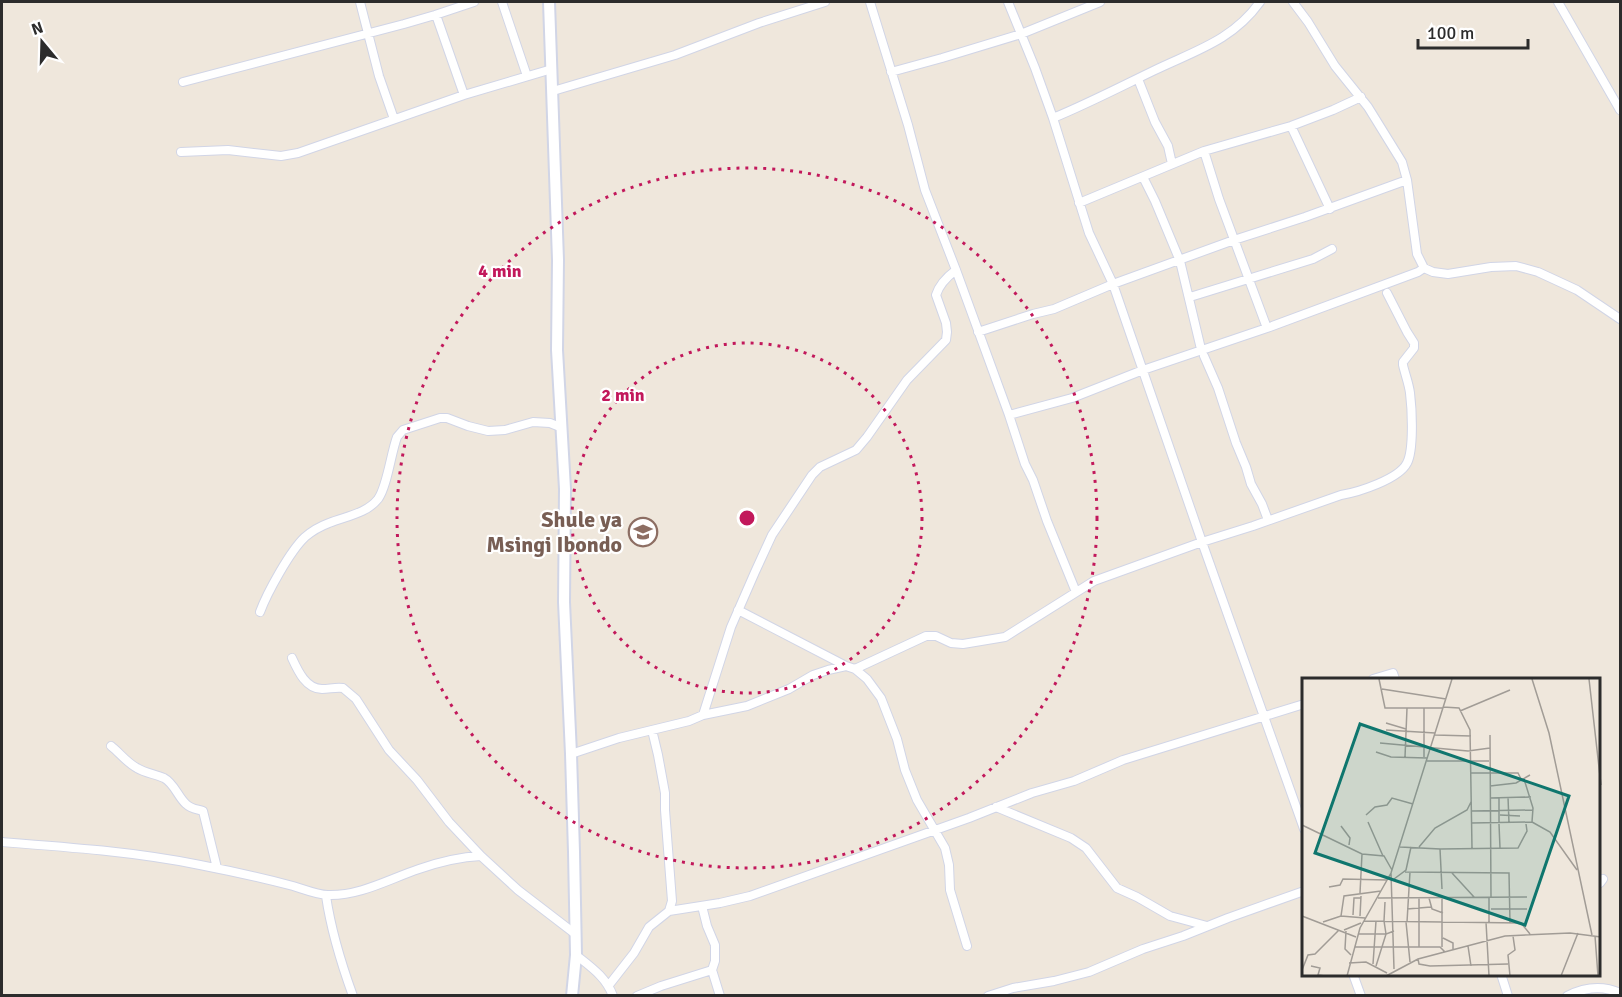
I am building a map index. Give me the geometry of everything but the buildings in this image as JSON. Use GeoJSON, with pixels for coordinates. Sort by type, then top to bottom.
{"type":"FeatureCollection","features":[{"type":"Feature","properties":{"kind":"main road"},"geometry":{"type":"LineString","coordinates":[[549,2],[558,260],[557,350],[565,489],[564,602],[571,754],[576,955],[572,996]]}},
{"type":"Feature","properties":{"kind":"street"},"geometry":{"type":"LineString","coordinates":[[360,2],[379,75],[394,119]]}},
{"type":"Feature","properties":{"kind":"street"},"geometry":{"type":"LineString","coordinates":[[183,82],[368,34],[474,2]]}},
{"type":"Feature","properties":{"kind":"street"},"geometry":{"type":"LineString","coordinates":[[502,2],[527,76]]}},
{"type":"Feature","properties":{"kind":"street"},"geometry":{"type":"LineString","coordinates":[[553,91],[675,55],[759,23],[825,2]]}},
{"type":"Feature","properties":{"kind":"street"},"geometry":{"type":"LineString","coordinates":[[870,2],[908,124],[925,190],[1025,464],[1076,592]]}},
{"type":"Feature","properties":{"kind":"street"},"geometry":{"type":"LineString","coordinates":[[1008,2],[1053,118],[1089,233],[1113,284],[1302,823]]}},
{"type":"Feature","properties":{"kind":"street"},"geometry":{"type":"LineString","coordinates":[[891,72],[1021,34],[1100,2]]}},
{"type":"Feature","properties":{"kind":"street"},"geometry":{"type":"LineString","coordinates":[[1557,2],[1620,110]]}},
{"type":"Feature","properties":{"kind":"street"},"geometry":{"type":"LineString","coordinates":[[1053,118],[1197,52],[1227,35],[1243,21],[1257,3]]}},
{"type":"Feature","properties":{"kind":"street"},"geometry":{"type":"LineString","coordinates":[[1295,3],[1335,66],[1368,107],[1402,162],[1407,180],[1417,254],[1424,268],[1449,274],[1491,267],[1516,266],[1538,272],[1577,290],[1620,320]]}},
{"type":"Feature","properties":{"kind":"street"},"geometry":{"type":"LineString","coordinates":[[436,15],[464,95]]}},
{"type":"Feature","properties":{"kind":"street"},"geometry":{"type":"LineString","coordinates":[[181,152],[228,150],[280,156],[314,149],[464,95],[552,69]]}},
{"type":"Feature","properties":{"kind":"street"},"geometry":{"type":"LineString","coordinates":[[1138,79],[1167,146],[1172,164]]}},
{"type":"Feature","properties":{"kind":"street"},"geometry":{"type":"LineString","coordinates":[[1079,203],[1204,151],[1292,126],[1361,97]]}},
{"type":"Feature","properties":{"kind":"street"},"geometry":{"type":"LineString","coordinates":[[1292,126],[1330,209]]}},
{"type":"Feature","properties":{"kind":"street"},"geometry":{"type":"LineString","coordinates":[[1204,151],[1234,240],[1268,328]]}},
{"type":"Feature","properties":{"kind":"street"},"geometry":{"type":"LineString","coordinates":[[1143,177],[1180,261],[1203,353],[1218,388],[1251,484],[1268,520]]}},
{"type":"Feature","properties":{"kind":"street"},"geometry":{"type":"LineString","coordinates":[[978,332],[1054,309],[1113,284],[1407,180]]}},
{"type":"Feature","properties":{"kind":"street"},"geometry":{"type":"LineString","coordinates":[[1190,297],[1313,259],[1332,249]]}},
{"type":"Feature","properties":{"kind":"street"},"geometry":{"type":"LineString","coordinates":[[1009,415],[1072,398],[1143,370],[1203,353],[1424,268]]}},
{"type":"Feature","properties":{"kind":"street"},"geometry":{"type":"LineString","coordinates":[[703,715],[724,646],[772,535],[812,475],[820,467],[855,450],[867,437],[907,380],[945,340],[947,332],[936,295],[941,285],[956,270]]}},
{"type":"Feature","properties":{"kind":"street"},"geometry":{"type":"LineString","coordinates":[[855,669],[926,636],[936,636],[951,643],[963,644],[1005,637],[1094,581],[1392,477],[1407,464],[1411,451],[1410,393],[1403,362],[1414,348],[1414,343],[1387,293]]}},
{"type":"Feature","properties":{"kind":"street"},"geometry":{"type":"LineString","coordinates":[[260,612],[264,600],[305,537],[330,522],[362,512],[381,496],[397,437],[403,430],[440,418],[447,418],[488,431],[505,430],[533,422],[550,423],[560,427]]}},
{"type":"Feature","properties":{"kind":"street"},"geometry":{"type":"LineString","coordinates":[[738,610],[855,669],[867,679],[881,698],[917,800],[948,856],[950,890],[967,946]]}},
{"type":"Feature","properties":{"kind":"street"},"geometry":{"type":"LineString","coordinates":[[292,658],[301,676],[315,688],[343,688],[356,699],[389,750],[417,780],[449,822],[518,890],[574,933]]}},
{"type":"Feature","properties":{"kind":"street"},"geometry":{"type":"LineString","coordinates":[[571,754],[703,715],[747,706],[789,689],[813,675],[846,666]]}},
{"type":"Feature","properties":{"kind":"street"},"geometry":{"type":"LineString","coordinates":[[1376,678],[1392,673],[1394,678]]}},
{"type":"Feature","properties":{"kind":"street"},"geometry":{"type":"LineString","coordinates":[[609,985],[634,952],[649,927],[669,911],[750,896],[1032,793],[1074,781],[1123,760],[1302,705]]}},
{"type":"Feature","properties":{"kind":"street"},"geometry":{"type":"LineString","coordinates":[[652,730],[665,793],[672,895],[669,911]]}},
{"type":"Feature","properties":{"kind":"street"},"geometry":{"type":"LineString","coordinates":[[111,746],[125,761],[137,769],[164,778],[186,805],[203,811],[217,868]]}},
{"type":"Feature","properties":{"kind":"street"},"geometry":{"type":"LineString","coordinates":[[996,807],[1071,838],[1086,848],[1117,888],[1170,916],[1207,926]]}},
{"type":"Feature","properties":{"kind":"street"},"geometry":{"type":"LineString","coordinates":[[2,842],[133,854],[217,868],[326,896],[371,888],[419,869],[450,860],[481,856]]}},
{"type":"Feature","properties":{"kind":"street"},"geometry":{"type":"LineString","coordinates":[[988,996],[1013,988],[1089,972],[1143,949],[1302,892]]}},
{"type":"Feature","properties":{"kind":"street"},"geometry":{"type":"LineString","coordinates":[[326,896],[332,926],[353,996]]}},
{"type":"Feature","properties":{"kind":"street"},"geometry":{"type":"LineString","coordinates":[[702,906],[715,945],[715,961],[712,970],[720,996]]}},
{"type":"Feature","properties":{"kind":"street"},"geometry":{"type":"LineString","coordinates":[[576,955],[609,985],[613,996]]}},
{"type":"Feature","properties":{"kind":"street"},"geometry":{"type":"LineString","coordinates":[[637,996],[712,970]]}},
{"type":"Feature","properties":{"kind":"street"},"geometry":{"type":"LineString","coordinates":[[1353,976],[1361,996]]}},
{"type":"Feature","properties":{"kind":"street"},"geometry":{"type":"LineString","coordinates":[[1501,976],[1508,996]]}},
{"type":"Feature","properties":{"kind":"street"},"geometry":{"type":"LineString","coordinates":[[1567,996],[1592,987],[1611,989],[1620,993]]}},
{"type":"Feature","properties":{"kind":"place","name":"Shule ya Msingi Ibondo"},"geometry":{"type":"Point","coordinates":[643,532]}}]}
